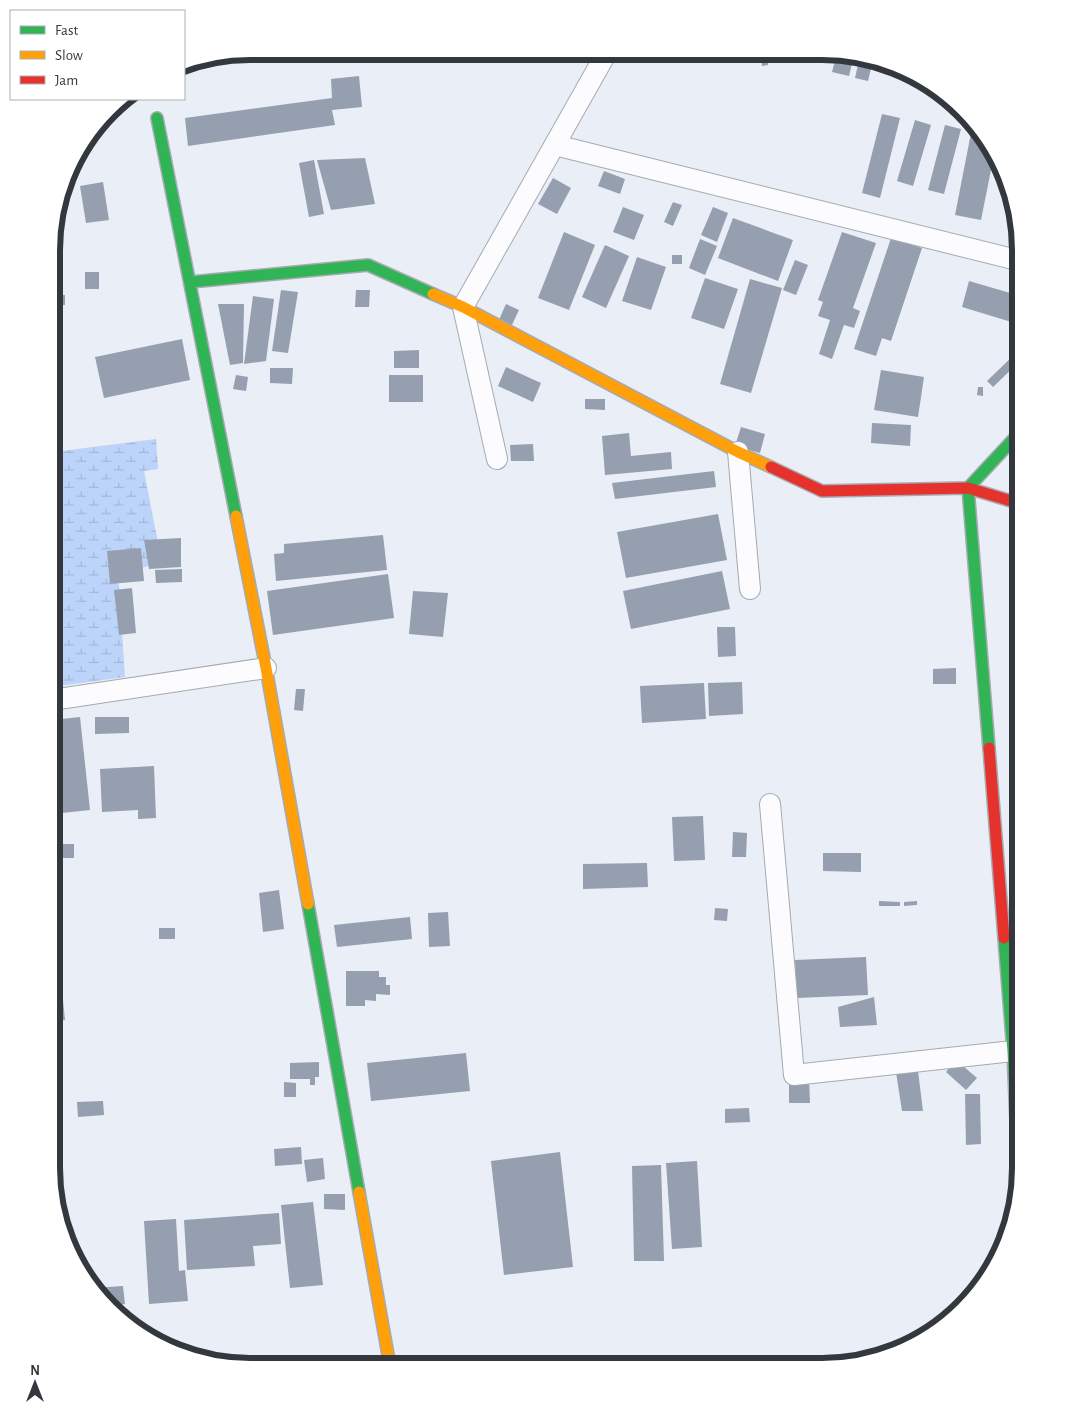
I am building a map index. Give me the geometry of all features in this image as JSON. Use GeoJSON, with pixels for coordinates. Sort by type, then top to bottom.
{"type":"FeatureCollection","features":[{"type":"Feature","properties":{"kind":"street"},"geometry":{"type":"LineString","coordinates":[[497,459],[463,307],[603,60]]}},
{"type":"Feature","properties":{"kind":"street"},"geometry":{"type":"LineString","coordinates":[[158,118],[266,668],[389,1358]]}},
{"type":"Feature","properties":{"kind":"street"},"geometry":{"type":"LineString","coordinates":[[555,145],[1012,259]]}},
{"type":"Feature","properties":{"kind":"street"},"geometry":{"type":"LineString","coordinates":[[191,282],[368,265],[463,307],[738,452],[822,491],[968,488],[1012,501]]}},
{"type":"Feature","properties":{"kind":"street"},"geometry":{"type":"LineString","coordinates":[[1012,441],[968,488],[1012,1038]]}},
{"type":"Feature","properties":{"kind":"street"},"geometry":{"type":"LineString","coordinates":[[738,452],[750,589]]}},
{"type":"Feature","properties":{"kind":"street"},"geometry":{"type":"LineString","coordinates":[[60,699],[266,668]]}},
{"type":"Feature","properties":{"kind":"street"},"geometry":{"type":"LineString","coordinates":[[770,804],[794,1075],[1012,1050]]}},
{"type":"Feature","properties":{"kind":"green space"},"geometry":{"type":"Polygon","coordinates":[[[156,439],[158,469],[144,471],[162,563],[118,573],[125,677],[60,686],[60,451],[156,439]]]}},
{"type":"Feature","properties":{"kind":"building"},"geometry":{"type":"Polygon","coordinates":[[[762,60],[768,60],[768,65],[762,66],[762,60]]]}},
{"type":"Feature","properties":{"kind":"building"},"geometry":{"type":"Polygon","coordinates":[[[835,60],[852,63],[849,76],[832,72],[835,60]]]}},
{"type":"Feature","properties":{"kind":"building"},"geometry":{"type":"Polygon","coordinates":[[[858,64],[872,66],[868,81],[855,78],[858,64]]]}},
{"type":"Feature","properties":{"kind":"building"},"geometry":{"type":"Polygon","coordinates":[[[359,76],[362,107],[332,110],[335,125],[188,146],[185,118],[332,98],[331,79],[359,76]]]}},
{"type":"Feature","properties":{"kind":"building"},"geometry":{"type":"Polygon","coordinates":[[[882,114],[900,118],[880,198],[862,193],[882,114]]]}},
{"type":"Feature","properties":{"kind":"building"},"geometry":{"type":"Polygon","coordinates":[[[915,120],[931,125],[913,186],[897,181],[915,120]]]}},
{"type":"Feature","properties":{"kind":"building"},"geometry":{"type":"Polygon","coordinates":[[[945,125],[961,129],[944,194],[928,190],[945,125]]]}},
{"type":"Feature","properties":{"kind":"building"},"geometry":{"type":"Polygon","coordinates":[[[971,132],[992,166],[981,220],[955,215],[971,132]]]}},
{"type":"Feature","properties":{"kind":"building"},"geometry":{"type":"Polygon","coordinates":[[[365,158],[375,204],[331,210],[317,160],[365,158]]]}},
{"type":"Feature","properties":{"kind":"building"},"geometry":{"type":"Polygon","coordinates":[[[314,160],[324,214],[309,217],[299,163],[314,160]]]}},
{"type":"Feature","properties":{"kind":"building"},"geometry":{"type":"Polygon","coordinates":[[[604,171],[625,179],[620,194],[598,186],[604,171]]]}},
{"type":"Feature","properties":{"kind":"building"},"geometry":{"type":"Polygon","coordinates":[[[553,178],[571,188],[557,214],[538,204],[553,178]]]}},
{"type":"Feature","properties":{"kind":"building"},"geometry":{"type":"Polygon","coordinates":[[[103,182],[109,220],[86,223],[80,186],[103,182]]]}},
{"type":"Feature","properties":{"kind":"building"},"geometry":{"type":"Polygon","coordinates":[[[673,202],[682,205],[673,226],[664,222],[673,202]]]}},
{"type":"Feature","properties":{"kind":"building"},"geometry":{"type":"Polygon","coordinates":[[[623,207],[644,215],[634,240],[613,232],[623,207]]]}},
{"type":"Feature","properties":{"kind":"building"},"geometry":{"type":"Polygon","coordinates":[[[713,207],[728,213],[717,242],[701,235],[713,207]]]}},
{"type":"Feature","properties":{"kind":"building"},"geometry":{"type":"Polygon","coordinates":[[[733,218],[793,240],[778,281],[718,258],[733,218]]]}},
{"type":"Feature","properties":{"kind":"building"},"geometry":{"type":"Polygon","coordinates":[[[564,232],[595,245],[569,310],[538,298],[564,232]]]}},
{"type":"Feature","properties":{"kind":"building"},"geometry":{"type":"Polygon","coordinates":[[[842,232],[876,243],[853,308],[860,311],[854,328],[844,325],[832,359],[819,354],[830,320],[818,316],[823,302],[818,300],[842,232]]]}},
{"type":"Feature","properties":{"kind":"building"},"geometry":{"type":"Polygon","coordinates":[[[891,238],[922,248],[891,341],[882,338],[876,356],[854,349],[891,238]]]}},
{"type":"Feature","properties":{"kind":"building"},"geometry":{"type":"Polygon","coordinates":[[[700,239],[717,246],[705,275],[689,268],[700,239]]]}},
{"type":"Feature","properties":{"kind":"building"},"geometry":{"type":"Polygon","coordinates":[[[605,245],[629,256],[606,308],[582,297],[605,245]]]}},
{"type":"Feature","properties":{"kind":"building"},"geometry":{"type":"Polygon","coordinates":[[[672,255],[682,255],[682,264],[672,264],[672,255]]]}},
{"type":"Feature","properties":{"kind":"building"},"geometry":{"type":"Polygon","coordinates":[[[637,257],[666,267],[651,310],[622,301],[637,257]]]}},
{"type":"Feature","properties":{"kind":"building"},"geometry":{"type":"Polygon","coordinates":[[[795,260],[808,265],[796,295],[783,290],[795,260]]]}},
{"type":"Feature","properties":{"kind":"building"},"geometry":{"type":"Polygon","coordinates":[[[85,272],[99,272],[99,289],[85,289],[85,272]]]}},
{"type":"Feature","properties":{"kind":"building"},"geometry":{"type":"Polygon","coordinates":[[[705,278],[738,289],[724,329],[691,318],[705,278]]]}},
{"type":"Feature","properties":{"kind":"building"},"geometry":{"type":"Polygon","coordinates":[[[750,279],[782,288],[751,393],[720,384],[750,279]]]}},
{"type":"Feature","properties":{"kind":"building"},"geometry":{"type":"Polygon","coordinates":[[[969,281],[1012,293],[1012,322],[962,307],[969,281]]]}},
{"type":"Feature","properties":{"kind":"building"},"geometry":{"type":"Polygon","coordinates":[[[281,290],[298,292],[288,353],[272,351],[281,290]]]}},
{"type":"Feature","properties":{"kind":"building"},"geometry":{"type":"Polygon","coordinates":[[[356,290],[370,290],[369,307],[355,307],[356,290]]]}},
{"type":"Feature","properties":{"kind":"building"},"geometry":{"type":"Polygon","coordinates":[[[60,295],[65,295],[65,305],[60,305],[60,295]]]}},
{"type":"Feature","properties":{"kind":"building"},"geometry":{"type":"Polygon","coordinates":[[[253,296],[274,299],[266,361],[244,364],[253,296]]]}},
{"type":"Feature","properties":{"kind":"building"},"geometry":{"type":"Polygon","coordinates":[[[218,304],[244,304],[243,363],[230,365],[218,304]]]}},
{"type":"Feature","properties":{"kind":"building"},"geometry":{"type":"Polygon","coordinates":[[[506,304],[519,310],[511,327],[498,322],[506,304]]]}},
{"type":"Feature","properties":{"kind":"building"},"geometry":{"type":"Polygon","coordinates":[[[182,339],[190,380],[104,398],[95,357],[182,339]]]}},
{"type":"Feature","properties":{"kind":"building"},"geometry":{"type":"Polygon","coordinates":[[[419,350],[419,368],[394,368],[394,351],[419,350]]]}},
{"type":"Feature","properties":{"kind":"building"},"geometry":{"type":"Polygon","coordinates":[[[1012,357],[1012,369],[993,387],[987,381],[1012,357]]]}},
{"type":"Feature","properties":{"kind":"building"},"geometry":{"type":"Polygon","coordinates":[[[506,367],[541,383],[533,402],[498,386],[506,367]]]}},
{"type":"Feature","properties":{"kind":"building"},"geometry":{"type":"Polygon","coordinates":[[[270,368],[293,368],[292,384],[270,383],[270,368]]]}},
{"type":"Feature","properties":{"kind":"building"},"geometry":{"type":"Polygon","coordinates":[[[881,370],[924,377],[918,417],[874,410],[881,370]]]}},
{"type":"Feature","properties":{"kind":"building"},"geometry":{"type":"Polygon","coordinates":[[[236,375],[248,377],[246,391],[233,389],[236,375]]]}},
{"type":"Feature","properties":{"kind":"building"},"geometry":{"type":"Polygon","coordinates":[[[389,375],[423,375],[423,402],[389,402],[389,375]]]}},
{"type":"Feature","properties":{"kind":"building"},"geometry":{"type":"Polygon","coordinates":[[[978,387],[983,387],[983,396],[977,395],[978,387]]]}},
{"type":"Feature","properties":{"kind":"building"},"geometry":{"type":"Polygon","coordinates":[[[585,399],[605,399],[605,410],[585,409],[585,399]]]}},
{"type":"Feature","properties":{"kind":"building"},"geometry":{"type":"Polygon","coordinates":[[[872,423],[911,425],[910,446],[871,443],[872,423]]]}},
{"type":"Feature","properties":{"kind":"building"},"geometry":{"type":"Polygon","coordinates":[[[741,427],[765,434],[760,453],[735,446],[741,427]]]}},
{"type":"Feature","properties":{"kind":"building"},"geometry":{"type":"Polygon","coordinates":[[[629,433],[631,456],[671,452],[672,469],[605,475],[602,436],[629,433]]]}},
{"type":"Feature","properties":{"kind":"building"},"geometry":{"type":"Polygon","coordinates":[[[533,444],[534,461],[511,461],[510,445],[533,444]]]}},
{"type":"Feature","properties":{"kind":"building"},"geometry":{"type":"Polygon","coordinates":[[[714,471],[716,487],[615,499],[612,483],[714,471]]]}},
{"type":"Feature","properties":{"kind":"building"},"geometry":{"type":"Polygon","coordinates":[[[718,514],[727,560],[626,578],[617,532],[718,514]]]}},
{"type":"Feature","properties":{"kind":"building"},"geometry":{"type":"Polygon","coordinates":[[[383,535],[387,570],[276,581],[274,554],[284,553],[284,544],[383,535]]]}},
{"type":"Feature","properties":{"kind":"building"},"geometry":{"type":"Polygon","coordinates":[[[181,538],[181,567],[149,569],[144,540],[181,538]]]}},
{"type":"Feature","properties":{"kind":"building"},"geometry":{"type":"Polygon","coordinates":[[[141,548],[144,581],[110,584],[107,551],[141,548]]]}},
{"type":"Feature","properties":{"kind":"building"},"geometry":{"type":"Polygon","coordinates":[[[182,569],[182,582],[156,583],[155,570],[182,569]]]}},
{"type":"Feature","properties":{"kind":"building"},"geometry":{"type":"Polygon","coordinates":[[[722,571],[730,609],[631,629],[623,591],[722,571]]]}},
{"type":"Feature","properties":{"kind":"building"},"geometry":{"type":"Polygon","coordinates":[[[388,574],[394,618],[273,635],[267,591],[388,574]]]}},
{"type":"Feature","properties":{"kind":"building"},"geometry":{"type":"Polygon","coordinates":[[[132,588],[136,633],[119,635],[114,590],[132,588]]]}},
{"type":"Feature","properties":{"kind":"building"},"geometry":{"type":"Polygon","coordinates":[[[413,591],[448,593],[443,637],[409,634],[413,591]]]}},
{"type":"Feature","properties":{"kind":"building"},"geometry":{"type":"Polygon","coordinates":[[[717,627],[735,627],[736,656],[718,657],[717,627]]]}},
{"type":"Feature","properties":{"kind":"building"},"geometry":{"type":"Polygon","coordinates":[[[956,668],[956,684],[933,684],[933,669],[956,668]]]}},
{"type":"Feature","properties":{"kind":"building"},"geometry":{"type":"Polygon","coordinates":[[[742,682],[743,714],[709,716],[708,683],[742,682]]]}},
{"type":"Feature","properties":{"kind":"building"},"geometry":{"type":"Polygon","coordinates":[[[704,683],[706,719],[642,723],[640,686],[704,683]]]}},
{"type":"Feature","properties":{"kind":"building"},"geometry":{"type":"Polygon","coordinates":[[[296,689],[305,689],[303,711],[294,710],[296,689]]]}},
{"type":"Feature","properties":{"kind":"building"},"geometry":{"type":"Polygon","coordinates":[[[80,717],[90,810],[62,813],[60,794],[60,719],[80,717]]]}},
{"type":"Feature","properties":{"kind":"building"},"geometry":{"type":"Polygon","coordinates":[[[95,717],[129,717],[129,733],[95,734],[95,717]]]}},
{"type":"Feature","properties":{"kind":"building"},"geometry":{"type":"Polygon","coordinates":[[[154,766],[156,818],[138,819],[138,810],[102,812],[100,769],[154,766]]]}},
{"type":"Feature","properties":{"kind":"building"},"geometry":{"type":"Polygon","coordinates":[[[703,816],[705,860],[674,861],[672,817],[703,816]]]}},
{"type":"Feature","properties":{"kind":"building"},"geometry":{"type":"Polygon","coordinates":[[[733,832],[747,833],[746,857],[732,857],[733,832]]]}},
{"type":"Feature","properties":{"kind":"building"},"geometry":{"type":"Polygon","coordinates":[[[60,844],[74,844],[74,858],[60,858],[60,844]]]}},
{"type":"Feature","properties":{"kind":"building"},"geometry":{"type":"Polygon","coordinates":[[[823,853],[861,853],[861,872],[823,871],[823,853]]]}},
{"type":"Feature","properties":{"kind":"building"},"geometry":{"type":"Polygon","coordinates":[[[647,863],[648,887],[583,889],[583,864],[647,863]]]}},
{"type":"Feature","properties":{"kind":"building"},"geometry":{"type":"Polygon","coordinates":[[[279,890],[284,929],[263,932],[259,893],[279,890]]]}},
{"type":"Feature","properties":{"kind":"building"},"geometry":{"type":"Polygon","coordinates":[[[879,901],[900,902],[900,906],[879,906],[879,901]]]}},
{"type":"Feature","properties":{"kind":"building"},"geometry":{"type":"Polygon","coordinates":[[[917,901],[917,905],[904,906],[904,902],[917,901]]]}},
{"type":"Feature","properties":{"kind":"building"},"geometry":{"type":"Polygon","coordinates":[[[715,908],[728,909],[727,921],[714,920],[715,908]]]}},
{"type":"Feature","properties":{"kind":"building"},"geometry":{"type":"Polygon","coordinates":[[[448,912],[450,946],[429,947],[428,913],[448,912]]]}},
{"type":"Feature","properties":{"kind":"building"},"geometry":{"type":"Polygon","coordinates":[[[410,917],[412,939],[337,947],[334,925],[410,917]]]}},
{"type":"Feature","properties":{"kind":"building"},"geometry":{"type":"Polygon","coordinates":[[[159,928],[175,928],[175,939],[159,939],[159,928]]]}},
{"type":"Feature","properties":{"kind":"building"},"geometry":{"type":"Polygon","coordinates":[[[866,957],[868,995],[797,998],[795,960],[866,957]]]}},
{"type":"Feature","properties":{"kind":"building"},"geometry":{"type":"Polygon","coordinates":[[[60,969],[65,1020],[60,1021],[60,969]]]}},
{"type":"Feature","properties":{"kind":"building"},"geometry":{"type":"Polygon","coordinates":[[[346,971],[379,971],[379,977],[386,977],[386,985],[390,985],[390,995],[376,994],[376,1001],[365,1000],[365,1006],[346,1006],[346,971]]]}},
{"type":"Feature","properties":{"kind":"building"},"geometry":{"type":"Polygon","coordinates":[[[874,997],[877,1025],[840,1027],[838,1007],[874,997]]]}},
{"type":"Feature","properties":{"kind":"building"},"geometry":{"type":"Polygon","coordinates":[[[466,1053],[470,1091],[371,1101],[367,1063],[466,1053]]]}},
{"type":"Feature","properties":{"kind":"building"},"geometry":{"type":"Polygon","coordinates":[[[956,1060],[977,1078],[966,1090],[946,1072],[956,1060]]]}},
{"type":"Feature","properties":{"kind":"building"},"geometry":{"type":"Polygon","coordinates":[[[319,1062],[319,1077],[315,1077],[315,1085],[310,1085],[310,1079],[290,1079],[290,1063],[319,1062]]]}},
{"type":"Feature","properties":{"kind":"building"},"geometry":{"type":"Polygon","coordinates":[[[918,1071],[923,1111],[902,1111],[896,1072],[918,1071]]]}},
{"type":"Feature","properties":{"kind":"building"},"geometry":{"type":"Polygon","coordinates":[[[789,1078],[809,1078],[810,1103],[789,1103],[789,1078]]]}},
{"type":"Feature","properties":{"kind":"building"},"geometry":{"type":"Polygon","coordinates":[[[284,1082],[296,1083],[296,1097],[284,1097],[284,1082]]]}},
{"type":"Feature","properties":{"kind":"building"},"geometry":{"type":"Polygon","coordinates":[[[965,1094],[980,1094],[981,1144],[966,1145],[965,1094]]]}},
{"type":"Feature","properties":{"kind":"building"},"geometry":{"type":"Polygon","coordinates":[[[103,1101],[104,1115],[78,1117],[77,1102],[103,1101]]]}},
{"type":"Feature","properties":{"kind":"building"},"geometry":{"type":"Polygon","coordinates":[[[749,1108],[750,1122],[725,1123],[725,1109],[749,1108]]]}},
{"type":"Feature","properties":{"kind":"building"},"geometry":{"type":"Polygon","coordinates":[[[301,1147],[302,1164],[275,1166],[274,1149],[301,1147]]]}},
{"type":"Feature","properties":{"kind":"building"},"geometry":{"type":"Polygon","coordinates":[[[560,1152],[573,1267],[504,1275],[491,1161],[560,1152]]]}},
{"type":"Feature","properties":{"kind":"building"},"geometry":{"type":"Polygon","coordinates":[[[323,1158],[325,1179],[307,1182],[304,1160],[323,1158]]]}},
{"type":"Feature","properties":{"kind":"building"},"geometry":{"type":"Polygon","coordinates":[[[697,1161],[702,1247],[672,1249],[666,1163],[697,1161]]]}},
{"type":"Feature","properties":{"kind":"building"},"geometry":{"type":"Polygon","coordinates":[[[661,1165],[664,1261],[634,1261],[632,1166],[661,1165]]]}},
{"type":"Feature","properties":{"kind":"building"},"geometry":{"type":"Polygon","coordinates":[[[324,1194],[345,1194],[345,1210],[324,1209],[324,1194]]]}},
{"type":"Feature","properties":{"kind":"building"},"geometry":{"type":"Polygon","coordinates":[[[313,1202],[323,1285],[290,1288],[281,1205],[313,1202]]]}},
{"type":"Feature","properties":{"kind":"building"},"geometry":{"type":"Polygon","coordinates":[[[279,1213],[281,1244],[253,1246],[255,1266],[187,1270],[184,1220],[279,1213]]]}},
{"type":"Feature","properties":{"kind":"building"},"geometry":{"type":"Polygon","coordinates":[[[176,1219],[179,1271],[185,1270],[188,1301],[149,1304],[144,1221],[176,1219]]]}},
{"type":"Feature","properties":{"kind":"building"},"geometry":{"type":"Polygon","coordinates":[[[123,1286],[125,1304],[119,1305],[102,1287],[123,1286]]]}},
{"type":"Feature","properties":{"kind":"traffic: fast"},"geometry":{"type":"LineString","coordinates":[[157,118],[236,516]]}},
{"type":"Feature","properties":{"kind":"traffic: fast"},"geometry":{"type":"LineString","coordinates":[[191,282],[368,265],[433,294]]}},
{"type":"Feature","properties":{"kind":"traffic: fast"},"geometry":{"type":"LineString","coordinates":[[989,748],[968,488],[1012,441]]}},
{"type":"Feature","properties":{"kind":"traffic: fast"},"geometry":{"type":"LineString","coordinates":[[308,904],[359,1192]]}},
{"type":"Feature","properties":{"kind":"traffic: fast"},"geometry":{"type":"LineString","coordinates":[[1004,938],[1012,1038]]}},
{"type":"Feature","properties":{"kind":"traffic: slow"},"geometry":{"type":"LineString","coordinates":[[433,294],[463,307],[738,452],[771,467]]}},
{"type":"Feature","properties":{"kind":"traffic: slow"},"geometry":{"type":"LineString","coordinates":[[236,516],[266,668],[308,904]]}},
{"type":"Feature","properties":{"kind":"traffic: slow"},"geometry":{"type":"LineString","coordinates":[[359,1192],[389,1358]]}},
{"type":"Feature","properties":{"kind":"traffic: jam"},"geometry":{"type":"LineString","coordinates":[[771,467],[822,491],[968,488],[1012,501]]}},
{"type":"Feature","properties":{"kind":"traffic: jam"},"geometry":{"type":"LineString","coordinates":[[989,748],[1004,938]]}}]}
